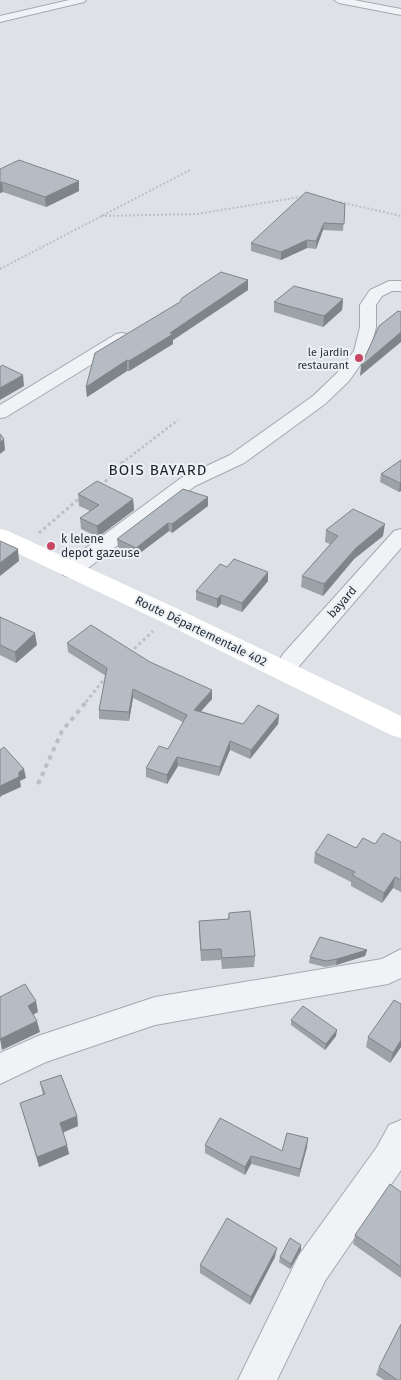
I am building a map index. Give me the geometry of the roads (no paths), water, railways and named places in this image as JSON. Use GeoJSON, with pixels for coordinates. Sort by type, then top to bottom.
{"type":"FeatureCollection","features":[{"type":"Feature","properties":{"kind":"main road","name":"Route Départementale 402"},"geometry":{"type":"LineString","coordinates":[[11,542],[169,615],[401,728]]}},
{"type":"Feature","properties":{"kind":"street"},"geometry":{"type":"LineString","coordinates":[[0,19],[81,0]]}},
{"type":"Feature","properties":{"kind":"street"},"geometry":{"type":"LineString","coordinates":[[339,0],[401,12]]}},
{"type":"Feature","properties":{"kind":"street"},"geometry":{"type":"LineString","coordinates":[[71,570],[188,482],[238,459],[319,400],[343,377],[362,351],[368,327],[368,305],[376,293],[389,286],[401,286]]}},
{"type":"Feature","properties":{"kind":"street"},"geometry":{"type":"LineString","coordinates":[[0,413],[139,327]]}},
{"type":"Feature","properties":{"kind":"street","name":"bayard"},"geometry":{"type":"LineString","coordinates":[[285,671],[291,660],[401,535]]}},
{"type":"Feature","properties":{"kind":"street"},"geometry":{"type":"LineString","coordinates":[[0,1069],[38,1050],[155,1010],[388,971],[401,962]]}},
{"type":"Feature","properties":{"kind":"street"},"geometry":{"type":"LineString","coordinates":[[257,1380],[312,1268],[389,1159],[401,1136]]}},
{"type":"Feature","properties":{"kind":"place","name":"le jardin restaurant"},"geometry":{"type":"Point","coordinates":[359,358]}},
{"type":"Feature","properties":{"kind":"place","name":"k lelene depot gazeuse"},"geometry":{"type":"Point","coordinates":[51,546]}},
{"type":"Feature","properties":{"kind":"district","name":"BOIS BAYARD"},"geometry":{"type":"Point","coordinates":[158,470]}}]}
